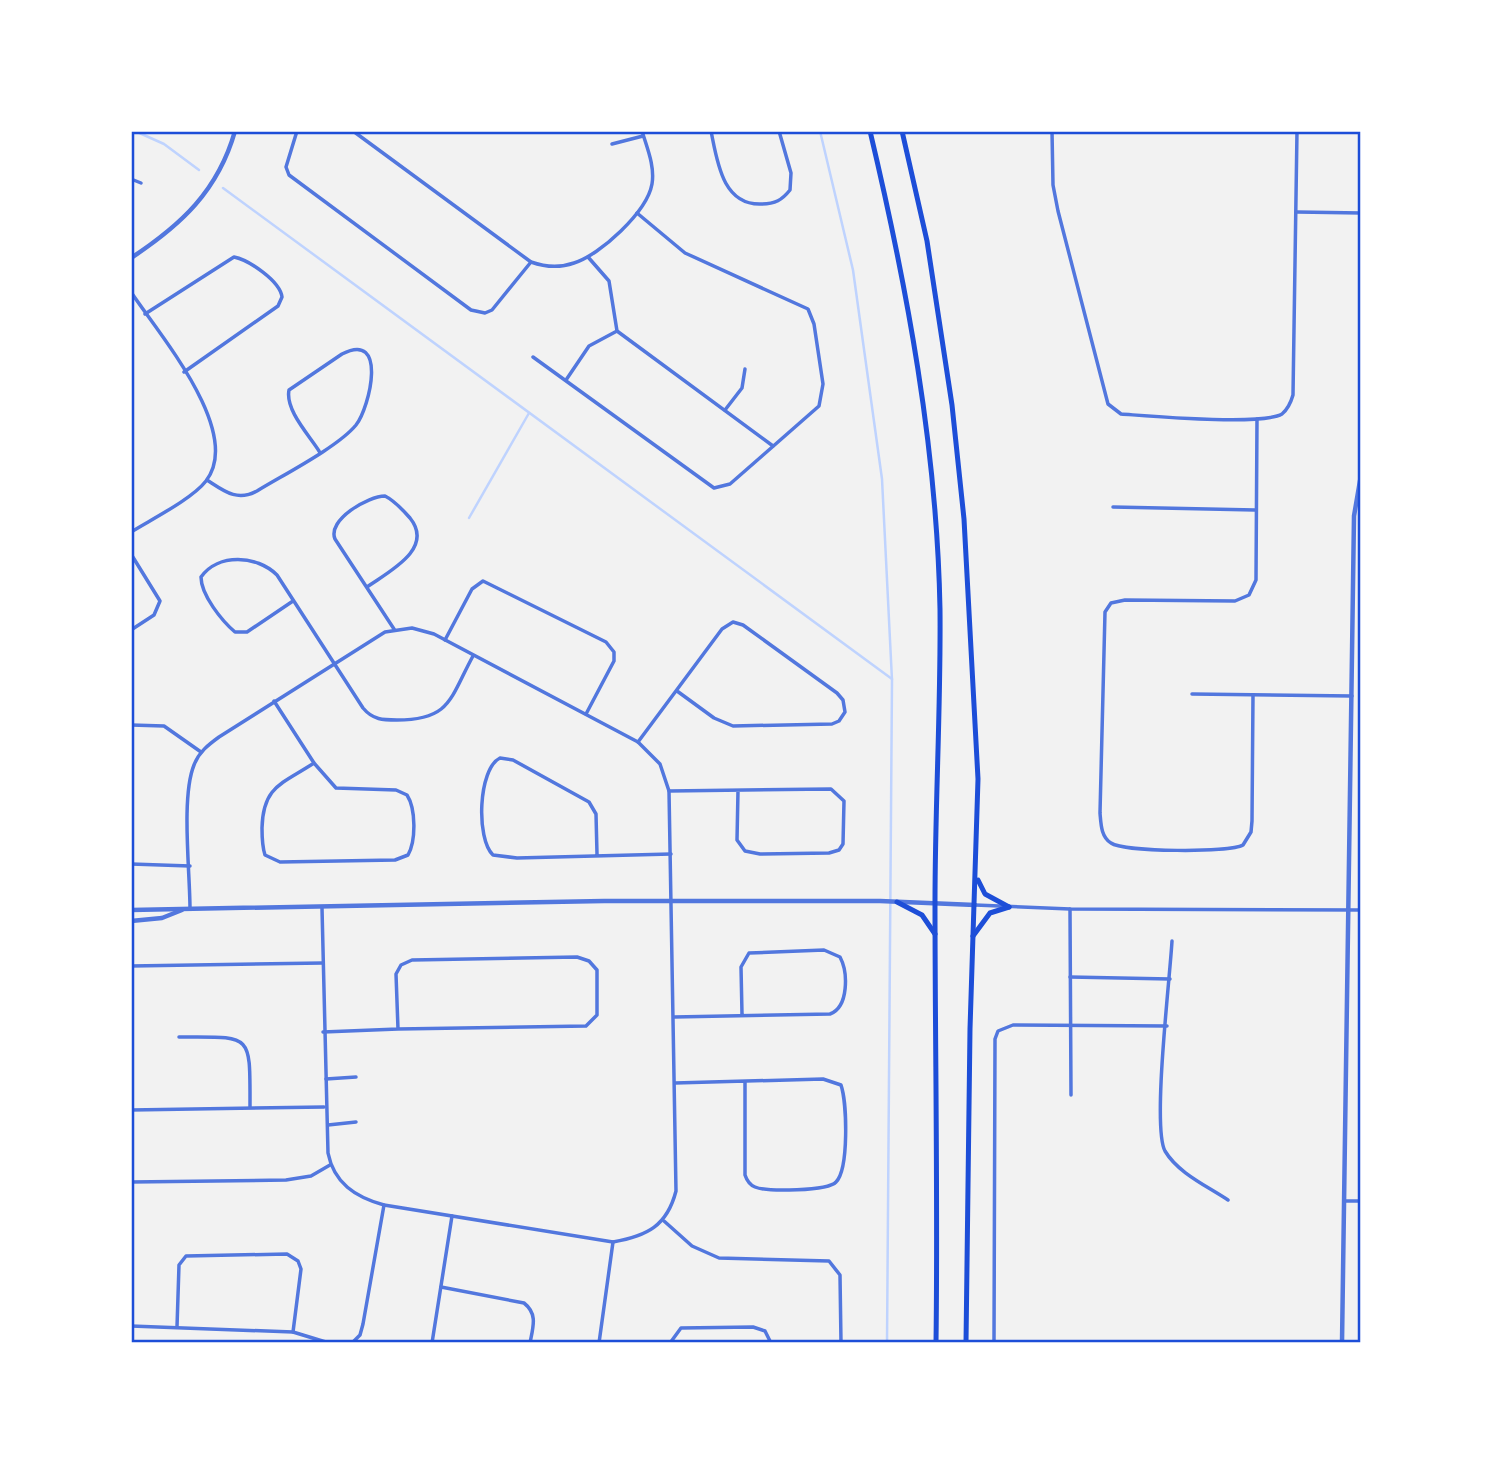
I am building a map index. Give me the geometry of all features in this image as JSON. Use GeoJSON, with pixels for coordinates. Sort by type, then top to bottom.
{"type":"FeatureCollection","features":[{"type":"Feature","properties":{"kind":"main road"},"geometry":{"type":"LineString","coordinates":[[870,131],[909,314],[932,503],[940,608],[935,904],[936,1343]]}},
{"type":"Feature","properties":{"kind":"main road"},"geometry":{"type":"LineString","coordinates":[[902,131],[927,241],[940,320],[964,519],[978,779],[972,937],[966,1343]]}},
{"type":"Feature","properties":{"kind":"main road"},"geometry":{"type":"LineString","coordinates":[[976,873],[985,894],[1009,907]]}},
{"type":"Feature","properties":{"kind":"main road"},"geometry":{"type":"LineString","coordinates":[[897,902],[909,907],[929,923],[937,944]]}},
{"type":"Feature","properties":{"kind":"main road"},"geometry":{"type":"LineString","coordinates":[[972,937],[990,913],[1009,907]]}},
{"type":"Feature","properties":{"kind":"street"},"geometry":{"type":"LineString","coordinates":[[131,258],[168,234],[206,194],[220,172],[235,131]]}},
{"type":"Feature","properties":{"kind":"street"},"geometry":{"type":"LineString","coordinates":[[297,131],[286,167],[289,175],[471,310],[485,313],[492,310],[531,262]]}},
{"type":"Feature","properties":{"kind":"street"},"geometry":{"type":"LineString","coordinates":[[353,131],[531,262],[564,265],[588,257],[617,234],[637,213],[652,184],[651,162],[643,134],[612,144]]}},
{"type":"Feature","properties":{"kind":"street"},"geometry":{"type":"LineString","coordinates":[[711,131],[722,178],[729,190],[743,200],[761,205],[779,201],[790,190],[791,173],[779,131]]}},
{"type":"Feature","properties":{"kind":"street"},"geometry":{"type":"LineString","coordinates":[[1052,131],[1053,185],[1058,211],[1108,404],[1121,414],[1257,419],[1281,414],[1290,404],[1293,395],[1297,131]]}},
{"type":"Feature","properties":{"kind":"street"},"geometry":{"type":"LineString","coordinates":[[131,179],[141,183]]}},
{"type":"Feature","properties":{"kind":"street"},"geometry":{"type":"LineString","coordinates":[[1297,212],[1361,214]]}},
{"type":"Feature","properties":{"kind":"street"},"geometry":{"type":"LineString","coordinates":[[533,357],[714,488],[725,488],[813,412],[822,399],[823,384],[812,316],[801,303],[685,253],[637,213]]}},
{"type":"Feature","properties":{"kind":"street"},"geometry":{"type":"LineString","coordinates":[[145,314],[234,257],[242,259],[278,286],[282,297],[278,306],[184,372]]}},
{"type":"Feature","properties":{"kind":"street"},"geometry":{"type":"LineString","coordinates":[[588,257],[609,281],[617,331],[773,446]]}},
{"type":"Feature","properties":{"kind":"street"},"geometry":{"type":"LineString","coordinates":[[131,292],[184,372],[214,427],[215,458],[207,480],[131,532]]}},
{"type":"Feature","properties":{"kind":"street"},"geometry":{"type":"LineString","coordinates":[[566,380],[589,346],[617,331]]}},
{"type":"Feature","properties":{"kind":"street"},"geometry":{"type":"LineString","coordinates":[[207,480],[230,495],[250,495],[319,451],[354,426],[360,418],[372,365],[367,353],[362,349],[351,349],[342,354],[289,390],[290,403],[296,416],[319,451]]}},
{"type":"Feature","properties":{"kind":"street"},"geometry":{"type":"LineString","coordinates":[[726,411],[742,388],[745,369]]}},
{"type":"Feature","properties":{"kind":"street"},"geometry":{"type":"LineString","coordinates":[[1253,695],[1252,821],[1251,832],[1243,845],[1223,850],[1127,848],[1110,843],[1103,833],[1100,813],[1105,612],[1111,603],[1125,600],[1245,598],[1256,580],[1257,419]]}},
{"type":"Feature","properties":{"kind":"street"},"geometry":{"type":"LineString","coordinates":[[1342,1343],[1352,696],[1358,613],[1354,516],[1361,475]]}},
{"type":"Feature","properties":{"kind":"street"},"geometry":{"type":"LineString","coordinates":[[367,587],[407,558],[417,540],[415,525],[385,496],[377,496],[345,516],[333,530],[335,539],[394,629]]}},
{"type":"Feature","properties":{"kind":"street"},"geometry":{"type":"LineString","coordinates":[[1113,507],[1255,510]]}},
{"type":"Feature","properties":{"kind":"street"},"geometry":{"type":"LineString","coordinates":[[131,554],[160,601],[154,615],[131,630]]}},
{"type":"Feature","properties":{"kind":"street"},"geometry":{"type":"LineString","coordinates":[[293,601],[247,632],[235,632],[212,603],[201,585],[201,577],[224,561],[249,561],[271,569],[293,601],[368,714],[382,720],[421,720],[434,716],[445,706],[472,656]]}},
{"type":"Feature","properties":{"kind":"street"},"geometry":{"type":"LineString","coordinates":[[445,640],[472,589],[483,581],[606,642],[614,652],[614,661],[586,714]]}},
{"type":"Feature","properties":{"kind":"street"},"geometry":{"type":"LineString","coordinates":[[638,742],[722,629],[729,623],[738,622],[837,692],[843,700],[845,712],[839,721],[832,724],[733,726],[714,718],[677,691]]}},
{"type":"Feature","properties":{"kind":"street"},"geometry":{"type":"LineString","coordinates":[[190,909],[189,789],[193,768],[201,752],[274,701],[394,629],[423,630],[445,640],[638,742],[660,764],[669,791],[676,1191],[664,1221],[646,1234],[613,1242],[384,1205],[352,1193],[330,1165],[328,1125],[324,1107],[326,1079],[322,908]]}},
{"type":"Feature","properties":{"kind":"street"},"geometry":{"type":"LineString","coordinates":[[1192,694],[1352,696]]}},
{"type":"Feature","properties":{"kind":"street"},"geometry":{"type":"LineString","coordinates":[[274,701],[314,763],[336,789],[396,790],[407,795],[412,809],[412,844],[408,855],[395,860],[280,862],[265,855],[262,841],[264,801],[273,790],[314,763]]}},
{"type":"Feature","properties":{"kind":"street"},"geometry":{"type":"LineString","coordinates":[[131,725],[164,726],[201,752]]}},
{"type":"Feature","properties":{"kind":"street"},"geometry":{"type":"LineString","coordinates":[[597,854],[596,814],[589,802],[513,760],[500,758],[491,764],[485,779],[482,825],[486,846],[493,855],[517,858],[671,854]]}},
{"type":"Feature","properties":{"kind":"street"},"geometry":{"type":"LineString","coordinates":[[669,791],[738,791],[837,792],[844,800],[845,807],[841,848],[829,853],[760,854],[745,851],[737,840],[738,791]]}},
{"type":"Feature","properties":{"kind":"street"},"geometry":{"type":"LineString","coordinates":[[131,864],[190,866]]}},
{"type":"Feature","properties":{"kind":"street"},"geometry":{"type":"LineString","coordinates":[[131,909],[322,908],[468,903],[897,902],[1070,909],[1361,910]]}},
{"type":"Feature","properties":{"kind":"street"},"geometry":{"type":"LineString","coordinates":[[131,921],[162,918],[183,909]]}},
{"type":"Feature","properties":{"kind":"street"},"geometry":{"type":"LineString","coordinates":[[1070,909],[1071,1095]]}},
{"type":"Feature","properties":{"kind":"street"},"geometry":{"type":"LineString","coordinates":[[1172,942],[1161,1093],[1160,1129],[1163,1147],[1184,1171],[1228,1200]]}},
{"type":"Feature","properties":{"kind":"street"},"geometry":{"type":"LineString","coordinates":[[674,1017],[836,1012],[844,996],[843,962],[835,953],[824,950],[750,953],[741,967],[742,1014]]}},
{"type":"Feature","properties":{"kind":"street"},"geometry":{"type":"LineString","coordinates":[[323,1032],[586,1026],[597,1015],[597,970],[589,961],[577,957],[407,962],[401,965],[396,974],[398,1029]]}},
{"type":"Feature","properties":{"kind":"street"},"geometry":{"type":"LineString","coordinates":[[131,966],[323,963]]}},
{"type":"Feature","properties":{"kind":"street"},"geometry":{"type":"LineString","coordinates":[[1070,977],[1170,979]]}},
{"type":"Feature","properties":{"kind":"street"},"geometry":{"type":"LineString","coordinates":[[994,1343],[995,1039],[998,1031],[1013,1025],[1167,1026]]}},
{"type":"Feature","properties":{"kind":"street"},"geometry":{"type":"LineString","coordinates":[[179,1037],[233,1037],[243,1041],[250,1058],[250,1107]]}},
{"type":"Feature","properties":{"kind":"street"},"geometry":{"type":"LineString","coordinates":[[326,1079],[356,1077]]}},
{"type":"Feature","properties":{"kind":"street"},"geometry":{"type":"LineString","coordinates":[[675,1083],[823,1079],[841,1085],[845,1102],[844,1163],[836,1182],[828,1187],[807,1189],[759,1189],[749,1183],[745,1175],[745,1082]]}},
{"type":"Feature","properties":{"kind":"street"},"geometry":{"type":"LineString","coordinates":[[131,1110],[324,1107]]}},
{"type":"Feature","properties":{"kind":"street"},"geometry":{"type":"LineString","coordinates":[[328,1125],[356,1122]]}},
{"type":"Feature","properties":{"kind":"street"},"geometry":{"type":"LineString","coordinates":[[131,1182],[286,1180],[311,1176],[330,1165]]}},
{"type":"Feature","properties":{"kind":"street"},"geometry":{"type":"LineString","coordinates":[[1344,1200],[1361,1201]]}},
{"type":"Feature","properties":{"kind":"street"},"geometry":{"type":"LineString","coordinates":[[352,1343],[360,1335],[363,1324],[384,1205]]}},
{"type":"Feature","properties":{"kind":"street"},"geometry":{"type":"LineString","coordinates":[[432,1343],[452,1216]]}},
{"type":"Feature","properties":{"kind":"street"},"geometry":{"type":"LineString","coordinates":[[664,1221],[692,1245],[719,1258],[817,1259],[835,1265],[840,1275],[841,1343]]}},
{"type":"Feature","properties":{"kind":"street"},"geometry":{"type":"LineString","coordinates":[[599,1343],[613,1242]]}},
{"type":"Feature","properties":{"kind":"street"},"geometry":{"type":"LineString","coordinates":[[177,1327],[178,1265],[186,1256],[287,1254],[298,1261],[301,1269],[293,1332]]}},
{"type":"Feature","properties":{"kind":"street"},"geometry":{"type":"LineString","coordinates":[[441,1287],[524,1303],[533,1312],[530,1343]]}},
{"type":"Feature","properties":{"kind":"street"},"geometry":{"type":"LineString","coordinates":[[131,1326],[293,1332],[329,1343]]}},
{"type":"Feature","properties":{"kind":"street"},"geometry":{"type":"LineString","coordinates":[[670,1343],[681,1328],[753,1327],[765,1331],[771,1343]]}},
{"type":"Feature","properties":{"kind":"waterway"},"geometry":{"type":"LineString","coordinates":[[135,131],[164,144],[199,170]]}},
{"type":"Feature","properties":{"kind":"waterway"},"geometry":{"type":"LineString","coordinates":[[820,131],[853,270],[882,479],[892,680],[887,1343]]}},
{"type":"Feature","properties":{"kind":"waterway"},"geometry":{"type":"LineString","coordinates":[[223,188],[892,679]]}},
{"type":"Feature","properties":{"kind":"waterway"},"geometry":{"type":"LineString","coordinates":[[469,518],[529,413]]}}]}
